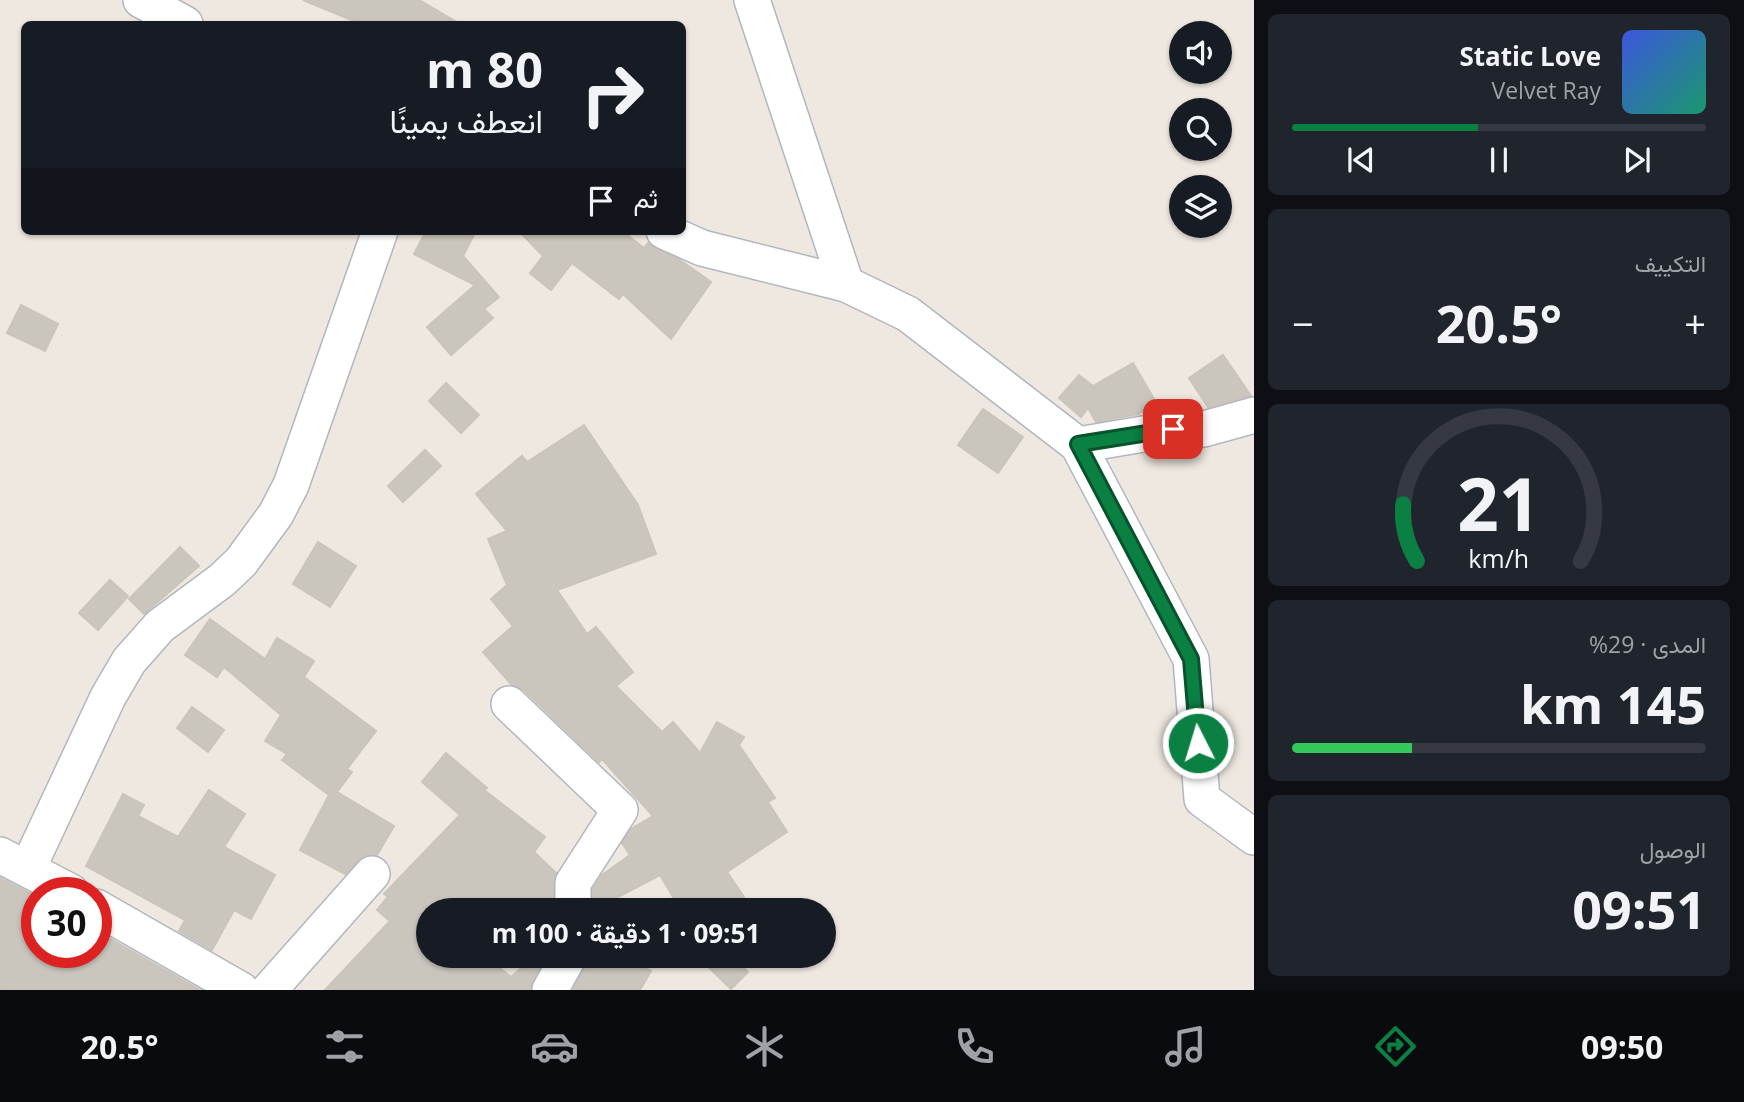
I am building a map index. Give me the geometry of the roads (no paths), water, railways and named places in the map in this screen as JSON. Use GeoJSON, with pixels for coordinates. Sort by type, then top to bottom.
{"type":"FeatureCollection","features":[{"type":"Feature","properties":{"kind":"street"},"geometry":{"type":"LineString","coordinates":[[141,0],[180,21]]}},
{"type":"Feature","properties":{"kind":"street"},"geometry":{"type":"LineString","coordinates":[[752,0],[846,284]]}},
{"type":"Feature","properties":{"kind":"street"},"geometry":{"type":"LineString","coordinates":[[43,877],[14,861],[129,661],[160,626],[222,580],[241,562],[276,514],[291,485],[379,235]]}},
{"type":"Feature","properties":{"kind":"street"},"geometry":{"type":"LineString","coordinates":[[673,235],[702,248],[846,284],[908,314],[1078,444],[1191,659],[1202,799],[1254,837]]}},
{"type":"Feature","properties":{"kind":"street"},"geometry":{"type":"LineString","coordinates":[[1078,444],[1173,429],[1204,429],[1254,415]]}},
{"type":"Feature","properties":{"kind":"street"},"geometry":{"type":"LineString","coordinates":[[509,704],[620,810],[573,883],[573,898]]}},
{"type":"Feature","properties":{"kind":"street"},"geometry":{"type":"LineString","coordinates":[[269,990],[372,874]]}},
{"type":"Feature","properties":{"kind":"street"},"geometry":{"type":"LineString","coordinates":[[112,916],[241,990]]}},
{"type":"Feature","properties":{"kind":"street"},"geometry":{"type":"LineString","coordinates":[[550,990],[562,968]]}}]}
